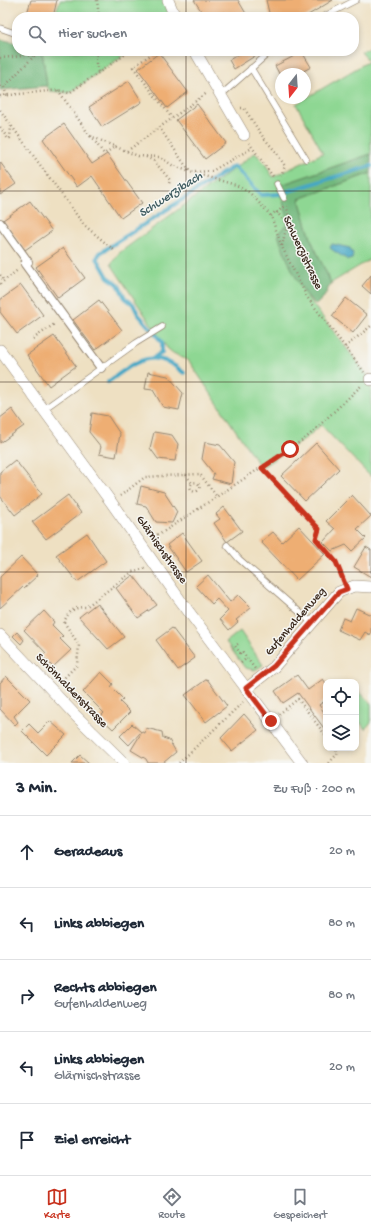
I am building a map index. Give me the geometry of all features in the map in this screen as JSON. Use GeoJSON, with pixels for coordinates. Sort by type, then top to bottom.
{"type":"FeatureCollection","features":[{"type":"Feature","properties":{"kind":"street"},"geometry":{"type":"LineString","coordinates":[[168,0],[173,12]]}},
{"type":"Feature","properties":{"kind":"street"},"geometry":{"type":"LineString","coordinates":[[198,56],[221,91],[244,135]]}},
{"type":"Feature","properties":{"kind":"street"},"geometry":{"type":"LineString","coordinates":[[0,223],[28,262],[25,264],[64,316],[62,318],[100,368]]}},
{"type":"Feature","properties":{"kind":"street","name":"Glärnischstrasse"},"geometry":{"type":"LineString","coordinates":[[0,350],[154,561],[180,600],[302,763]]}},
{"type":"Feature","properties":{"kind":"street"},"geometry":{"type":"LineString","coordinates":[[347,589],[354,586],[371,587]]}},
{"type":"Feature","properties":{"kind":"street","name":"Gufenhaldenweg"},"geometry":{"type":"LineString","coordinates":[[248,691],[260,677],[274,666],[339,592],[347,589]]}},
{"type":"Feature","properties":{"kind":"street","name":"Schönhaldenstrasse"},"geometry":{"type":"LineString","coordinates":[[0,635],[76,716],[124,763]]}},
{"type":"Feature","properties":{"kind":"lane"},"geometry":{"type":"LineString","coordinates":[[333,12],[356,0]]}},
{"type":"Feature","properties":{"kind":"lane"},"geometry":{"type":"LineString","coordinates":[[0,28],[12,32]]}},
{"type":"Feature","properties":{"kind":"lane"},"geometry":{"type":"LineString","coordinates":[[221,91],[265,56]]}},
{"type":"Feature","properties":{"kind":"lane"},"geometry":{"type":"LineString","coordinates":[[251,68],[306,159]]}},
{"type":"Feature","properties":{"kind":"lane","name":"Schwerzistrasse"},"geometry":{"type":"LineString","coordinates":[[277,184],[284,200]]}},
{"type":"Feature","properties":{"kind":"lane"},"geometry":{"type":"LineString","coordinates":[[44,409],[136,342],[151,335],[162,326]]}},
{"type":"Feature","properties":{"kind":"lane"},"geometry":{"type":"LineString","coordinates":[[227,545],[239,559],[312,623]]}},
{"type":"Feature","properties":{"kind":"path"},"geometry":{"type":"LineString","coordinates":[[96,0],[97,12]]}},
{"type":"Feature","properties":{"kind":"path"},"geometry":{"type":"LineString","coordinates":[[0,58],[21,56]]}},
{"type":"Feature","properties":{"kind":"path"},"geometry":{"type":"LineString","coordinates":[[7,96],[2,87],[34,56]]}},
{"type":"Feature","properties":{"kind":"path"},"geometry":{"type":"LineString","coordinates":[[97,56],[98,72]]}},
{"type":"Feature","properties":{"kind":"path"},"geometry":{"type":"LineString","coordinates":[[0,96],[58,90],[69,93],[122,56]]}},
{"type":"Feature","properties":{"kind":"path"},"geometry":{"type":"LineString","coordinates":[[149,56],[133,67],[172,118]]}},
{"type":"Feature","properties":{"kind":"path"},"geometry":{"type":"LineString","coordinates":[[58,90],[104,154],[116,146]]}},
{"type":"Feature","properties":{"kind":"path"},"geometry":{"type":"LineString","coordinates":[[127,151],[172,118],[221,91],[235,107],[244,108],[263,137],[276,152],[285,166],[277,184]]}},
{"type":"Feature","properties":{"kind":"path"},"geometry":{"type":"LineString","coordinates":[[0,110],[84,225],[114,250]]}},
{"type":"Feature","properties":{"kind":"path"},"geometry":{"type":"LineString","coordinates":[[0,127],[8,139],[10,138],[11,126]]}},
{"type":"Feature","properties":{"kind":"path"},"geometry":{"type":"LineString","coordinates":[[159,127],[190,172]]}},
{"type":"Feature","properties":{"kind":"path"},"geometry":{"type":"LineString","coordinates":[[244,135],[252,148],[264,162],[277,184]]}},
{"type":"Feature","properties":{"kind":"path"},"geometry":{"type":"LineString","coordinates":[[90,136],[138,156],[160,157],[172,165],[190,172],[236,185],[250,193],[271,216]]}},
{"type":"Feature","properties":{"kind":"path"},"geometry":{"type":"LineString","coordinates":[[190,172],[212,171],[252,148]]}},
{"type":"Feature","properties":{"kind":"path"},"geometry":{"type":"LineString","coordinates":[[144,156],[154,160],[170,180],[169,184]]}},
{"type":"Feature","properties":{"kind":"path"},"geometry":{"type":"LineString","coordinates":[[277,213],[283,209],[284,200]]}},
{"type":"Feature","properties":{"kind":"path","name":"Schwerzistrasse"},"geometry":{"type":"LineString","coordinates":[[284,200],[288,221],[285,222],[276,211],[271,216],[282,247],[307,298],[345,347],[368,381]]}},
{"type":"Feature","properties":{"kind":"path"},"geometry":{"type":"LineString","coordinates":[[282,247],[288,221]]}},
{"type":"Feature","properties":{"kind":"path"},"geometry":{"type":"LineString","coordinates":[[0,284],[25,264]]}},
{"type":"Feature","properties":{"kind":"path"},"geometry":{"type":"LineString","coordinates":[[0,276],[4,281]]}},
{"type":"Feature","properties":{"kind":"path"},"geometry":{"type":"LineString","coordinates":[[33,339],[62,318]]}},
{"type":"Feature","properties":{"kind":"path"},"geometry":{"type":"LineString","coordinates":[[345,347],[371,326]]}},
{"type":"Feature","properties":{"kind":"path"},"geometry":{"type":"LineString","coordinates":[[149,536],[160,534],[306,438],[368,381]]}},
{"type":"Feature","properties":{"kind":"path"},"geometry":{"type":"LineString","coordinates":[[262,468],[319,529],[316,539],[336,562],[347,589]]}},
{"type":"Feature","properties":{"kind":"path"},"geometry":{"type":"LineString","coordinates":[[120,496],[145,477],[200,474],[217,497]]}},
{"type":"Feature","properties":{"kind":"path"},"geometry":{"type":"LineString","coordinates":[[186,475],[192,483],[199,484],[204,481]]}},
{"type":"Feature","properties":{"kind":"path"},"geometry":{"type":"LineString","coordinates":[[192,483],[190,488],[194,492],[198,490],[199,484]]}},
{"type":"Feature","properties":{"kind":"path"},"geometry":{"type":"LineString","coordinates":[[56,686],[77,665],[79,645],[64,622],[68,613],[77,607],[86,607],[132,572],[141,570],[154,561]]}},
{"type":"Feature","properties":{"kind":"path"},"geometry":{"type":"LineString","coordinates":[[238,644],[235,646],[240,653],[242,651],[260,677]]}},
{"type":"Feature","properties":{"kind":"path"},"geometry":{"type":"LineString","coordinates":[[239,664],[247,658]]}},
{"type":"Feature","properties":{"kind":"path"},"geometry":{"type":"LineString","coordinates":[[179,763],[248,691]]}},
{"type":"Feature","properties":{"kind":"path"},"geometry":{"type":"LineString","coordinates":[[271,721],[298,699],[323,732]]}},
{"type":"Feature","properties":{"kind":"path"},"geometry":{"type":"LineString","coordinates":[[329,763],[338,753],[337,751]]}},
{"type":"Feature","properties":{"kind":"green space"},"geometry":{"type":"Polygon","coordinates":[[[60,0],[168,0],[173,12],[56,12],[60,0]]]}},
{"type":"Feature","properties":{"kind":"green space"},"geometry":{"type":"Polygon","coordinates":[[[0,39],[12,42],[12,56],[43,56],[47,86],[0,90],[0,39]]]}},
{"type":"Feature","properties":{"kind":"green space"},"geometry":{"type":"Polygon","coordinates":[[[371,47],[371,154],[278,186],[287,207],[289,221],[278,234],[282,247],[307,297],[371,380],[371,477],[321,425],[306,438],[261,468],[189,361],[173,353],[167,348],[111,264],[119,253],[255,153],[264,162],[273,177],[323,153],[296,104],[311,104],[311,95],[369,61],[361,52],[371,47]]]}},
{"type":"Feature","properties":{"kind":"green space"},"geometry":{"type":"Polygon","coordinates":[[[43,56],[123,56],[69,93],[50,91],[47,86],[43,56]]]}},
{"type":"Feature","properties":{"kind":"green space"},"geometry":{"type":"Polygon","coordinates":[[[371,154],[371,173],[299,199],[312,242],[331,283],[324,297],[316,305],[298,282],[278,234],[289,221],[278,186],[371,154]]]}},
{"type":"Feature","properties":{"kind":"green space"},"geometry":{"type":"Polygon","coordinates":[[[371,173],[371,259],[331,283],[312,242],[299,199],[371,173]]]}},
{"type":"Feature","properties":{"kind":"green space"},"geometry":{"type":"Polygon","coordinates":[[[240,631],[263,665],[255,670],[245,668],[226,642],[240,631]]]}},
{"type":"Feature","properties":{"kind":"green space"},"geometry":{"type":"Polygon","coordinates":[[[359,691],[371,704],[371,722],[365,729],[359,721],[359,691]]]}},
{"type":"Feature","properties":{"kind":"water"},"geometry":{"type":"Polygon","coordinates":[[[332,244],[350,248],[353,254],[352,259],[348,260],[331,249],[332,244]]]}},
{"type":"Feature","properties":{"kind":"building"},"geometry":{"type":"Polygon","coordinates":[[[31,0],[57,0],[54,12],[27,12],[31,0]]]}},
{"type":"Feature","properties":{"kind":"building"},"geometry":{"type":"Polygon","coordinates":[[[194,0],[238,0],[245,12],[225,12],[202,12],[194,0]]]}},
{"type":"Feature","properties":{"kind":"building"},"geometry":{"type":"Polygon","coordinates":[[[266,0],[333,0],[313,12],[269,12],[266,0]]]}},
{"type":"Feature","properties":{"kind":"building"},"geometry":{"type":"Polygon","coordinates":[[[155,56],[161,56],[188,92],[167,108],[138,69],[155,56]]]}},
{"type":"Feature","properties":{"kind":"building"},"geometry":{"type":"Polygon","coordinates":[[[236,56],[255,56],[234,69],[229,60],[236,56]]]}},
{"type":"Feature","properties":{"kind":"building"},"geometry":{"type":"Polygon","coordinates":[[[294,56],[304,56],[311,67],[309,68],[276,68],[275,66],[294,56]]]}},
{"type":"Feature","properties":{"kind":"building"},"geometry":{"type":"Polygon","coordinates":[[[129,81],[142,102],[102,127],[89,107],[129,81]]]}},
{"type":"Feature","properties":{"kind":"building"},"geometry":{"type":"Polygon","coordinates":[[[197,104],[226,143],[205,159],[176,120],[197,104]]]}},
{"type":"Feature","properties":{"kind":"building"},"geometry":{"type":"Polygon","coordinates":[[[64,124],[92,164],[107,154],[142,203],[121,218],[92,176],[77,187],[43,139],[64,124]]]}},
{"type":"Feature","properties":{"kind":"building"},"geometry":{"type":"Polygon","coordinates":[[[0,162],[16,184],[0,195],[0,162]]]}},
{"type":"Feature","properties":{"kind":"building"},"geometry":{"type":"Polygon","coordinates":[[[30,201],[52,231],[25,250],[3,220],[30,201]]]}},
{"type":"Feature","properties":{"kind":"building"},"geometry":{"type":"Polygon","coordinates":[[[63,248],[85,278],[58,298],[36,267],[63,248]]]}},
{"type":"Feature","properties":{"kind":"building"},"geometry":{"type":"Polygon","coordinates":[[[371,275],[371,294],[362,286],[371,275]]]}},
{"type":"Feature","properties":{"kind":"building"},"geometry":{"type":"Polygon","coordinates":[[[21,285],[43,315],[17,334],[0,312],[0,300],[21,285]]]}},
{"type":"Feature","properties":{"kind":"building"},"geometry":{"type":"Polygon","coordinates":[[[346,298],[367,315],[353,333],[332,316],[346,298]]]}},
{"type":"Feature","properties":{"kind":"building"},"geometry":{"type":"Polygon","coordinates":[[[99,300],[122,330],[95,350],[73,320],[99,300]]]}},
{"type":"Feature","properties":{"kind":"building"},"geometry":{"type":"Polygon","coordinates":[[[54,336],[76,366],[49,386],[27,355],[54,336]]]}},
{"type":"Feature","properties":{"kind":"building"},"geometry":{"type":"Polygon","coordinates":[[[148,372],[168,376],[183,393],[179,410],[163,407],[153,390],[145,389],[148,372]]]}},
{"type":"Feature","properties":{"kind":"building"},"geometry":{"type":"Polygon","coordinates":[[[12,409],[24,426],[0,443],[0,418],[12,409]]]}},
{"type":"Feature","properties":{"kind":"building"},"geometry":{"type":"Polygon","coordinates":[[[92,413],[108,416],[120,434],[116,457],[99,454],[101,447],[89,432],[92,413]]]}},
{"type":"Feature","properties":{"kind":"building"},"geometry":{"type":"Polygon","coordinates":[[[154,432],[172,435],[178,444],[175,461],[158,459],[150,448],[154,432]]]}},
{"type":"Feature","properties":{"kind":"building"},"geometry":{"type":"Polygon","coordinates":[[[205,442],[220,445],[234,462],[231,484],[212,479],[214,474],[202,459],[205,442]]]}},
{"type":"Feature","properties":{"kind":"building"},"geometry":{"type":"Polygon","coordinates":[[[316,443],[339,469],[305,501],[281,476],[316,443]]]}},
{"type":"Feature","properties":{"kind":"building"},"geometry":{"type":"Polygon","coordinates":[[[15,460],[42,494],[15,515],[0,496],[0,472],[15,460]]]}},
{"type":"Feature","properties":{"kind":"building"},"geometry":{"type":"Polygon","coordinates":[[[141,486],[164,492],[177,512],[172,523],[156,522],[146,506],[137,504],[141,486]]]}},
{"type":"Feature","properties":{"kind":"building"},"geometry":{"type":"Polygon","coordinates":[[[68,495],[81,513],[46,539],[32,522],[68,495]]]}},
{"type":"Feature","properties":{"kind":"building"},"geometry":{"type":"Polygon","coordinates":[[[352,495],[371,516],[357,529],[366,538],[352,551],[346,545],[332,551],[323,542],[335,529],[326,521],[352,495]]]}},
{"type":"Feature","properties":{"kind":"building"},"geometry":{"type":"Polygon","coordinates":[[[224,507],[242,531],[227,542],[214,523],[220,519],[216,514],[224,507]]]}},
{"type":"Feature","properties":{"kind":"building"},"geometry":{"type":"Polygon","coordinates":[[[299,526],[325,554],[297,580],[261,542],[273,532],[282,542],[299,526]]]}},
{"type":"Feature","properties":{"kind":"building"},"geometry":{"type":"Polygon","coordinates":[[[87,533],[106,561],[77,582],[56,555],[87,533]]]}},
{"type":"Feature","properties":{"kind":"building"},"geometry":{"type":"Polygon","coordinates":[[[182,533],[202,561],[186,572],[167,545],[182,533]]]}},
{"type":"Feature","properties":{"kind":"building"},"geometry":{"type":"Polygon","coordinates":[[[366,547],[371,550],[371,577],[354,567],[366,547]]]}},
{"type":"Feature","properties":{"kind":"building"},"geometry":{"type":"Polygon","coordinates":[[[21,557],[38,575],[0,608],[0,577],[21,557]]]}},
{"type":"Feature","properties":{"kind":"building"},"geometry":{"type":"Polygon","coordinates":[[[133,575],[157,605],[138,618],[116,588],[133,575]]]}},
{"type":"Feature","properties":{"kind":"building"},"geometry":{"type":"Polygon","coordinates":[[[208,575],[230,602],[238,595],[251,608],[236,620],[238,622],[229,630],[220,619],[228,611],[217,599],[212,604],[196,586],[208,575]]]}},
{"type":"Feature","properties":{"kind":"building"},"geometry":{"type":"Polygon","coordinates":[[[97,603],[124,637],[108,649],[79,617],[97,603]]]}},
{"type":"Feature","properties":{"kind":"building"},"geometry":{"type":"Polygon","coordinates":[[[356,608],[371,615],[371,633],[370,635],[365,632],[360,640],[338,630],[343,618],[350,621],[356,608]]]}},
{"type":"Feature","properties":{"kind":"building"},"geometry":{"type":"Polygon","coordinates":[[[44,611],[54,622],[52,625],[63,636],[60,639],[71,650],[53,667],[42,656],[46,653],[24,630],[44,611]]]}},
{"type":"Feature","properties":{"kind":"building"},"geometry":{"type":"Polygon","coordinates":[[[172,628],[195,658],[178,670],[156,640],[172,628]]]}},
{"type":"Feature","properties":{"kind":"building"},"geometry":{"type":"Polygon","coordinates":[[[17,632],[24,640],[21,644],[13,636],[17,632]]]}},
{"type":"Feature","properties":{"kind":"building"},"geometry":{"type":"Polygon","coordinates":[[[101,672],[113,684],[111,687],[123,699],[120,702],[130,712],[113,729],[100,717],[104,713],[83,692],[101,672]]]}},
{"type":"Feature","properties":{"kind":"building"},"geometry":{"type":"Polygon","coordinates":[[[297,675],[308,690],[323,679],[323,702],[319,705],[323,711],[323,727],[298,693],[283,703],[275,691],[297,675]]]}},
{"type":"Feature","properties":{"kind":"building"},"geometry":{"type":"Polygon","coordinates":[[[6,676],[30,700],[14,716],[18,722],[15,725],[0,709],[0,683],[6,676]]]}},
{"type":"Feature","properties":{"kind":"building"},"geometry":{"type":"Polygon","coordinates":[[[207,679],[227,706],[206,722],[185,695],[207,679]]]}},
{"type":"Feature","properties":{"kind":"building"},"geometry":{"type":"Polygon","coordinates":[[[75,694],[83,701],[80,705],[72,698],[75,694]]]}},
{"type":"Feature","properties":{"kind":"building"},"geometry":{"type":"Polygon","coordinates":[[[244,714],[258,730],[232,751],[221,738],[244,714]]]}},
{"type":"Feature","properties":{"kind":"building"},"geometry":{"type":"Polygon","coordinates":[[[50,721],[66,735],[46,755],[22,731],[29,724],[38,733],[50,721]]]}},
{"type":"Feature","properties":{"kind":"building"},"geometry":{"type":"Polygon","coordinates":[[[132,724],[141,732],[129,745],[120,736],[132,724]]]}},
{"type":"Feature","properties":{"kind":"building"},"geometry":{"type":"Polygon","coordinates":[[[146,728],[162,732],[163,738],[169,740],[176,752],[163,763],[148,763],[146,759],[131,750],[142,732],[145,733],[146,728]]]}},
{"type":"Feature","properties":{"kind":"building"},"geometry":{"type":"Polygon","coordinates":[[[80,755],[89,763],[72,763],[80,755]]]}},
{"type":"Feature","properties":{"kind":"waterway","name":"Schwerzibach"},"geometry":{"type":"LineString","coordinates":[[155,357],[162,352],[162,342],[138,314],[133,304],[125,298],[118,284],[108,277],[97,258],[100,253],[234,166],[261,195],[279,194],[371,166]]}},
{"type":"Feature","properties":{"kind":"waterway"},"geometry":{"type":"LineString","coordinates":[[108,382],[137,363],[154,358],[163,360],[184,373]]}},
{"type":"Feature","properties":{"kind":"route"},"geometry":{"type":"LineString","coordinates":[[271,721],[246,688],[274,666],[339,592],[347,589],[336,562],[316,539],[319,529],[262,468],[290,449]]}}]}
